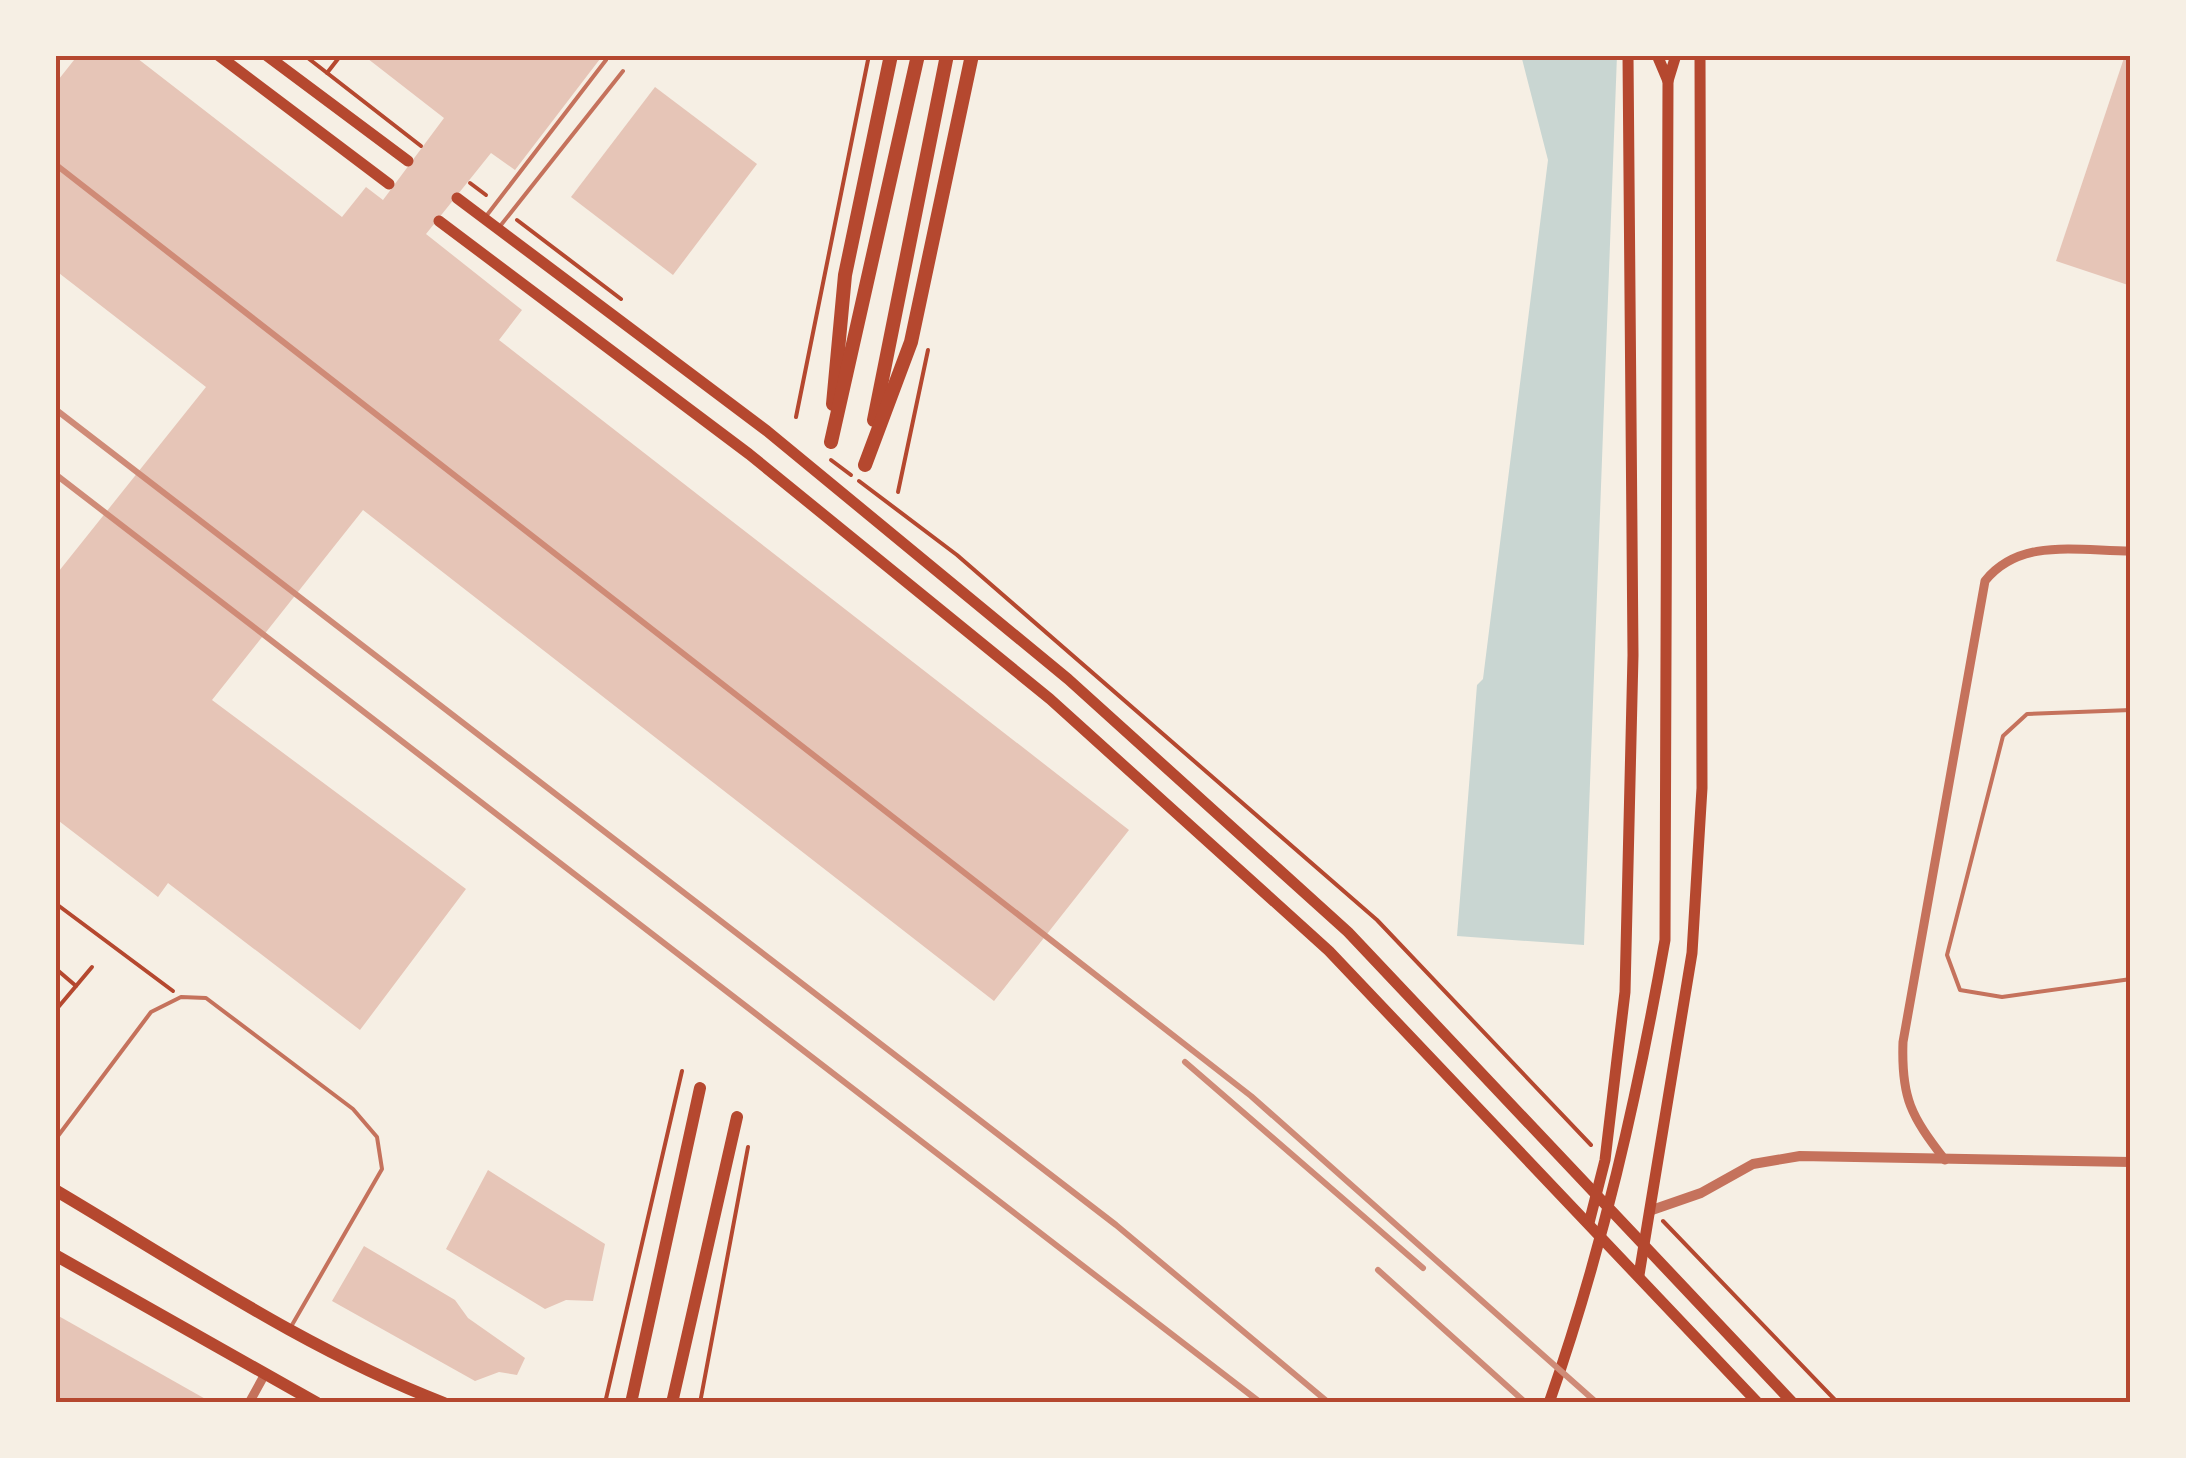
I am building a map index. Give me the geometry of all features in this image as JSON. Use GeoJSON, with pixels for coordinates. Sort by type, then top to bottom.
{"type":"FeatureCollection","features":[{"type":"Feature","properties":{"kind":"highway"},"geometry":{"type":"LineString","coordinates":[[891,55],[845,274],[831,442],[918,55]]}},
{"type":"Feature","properties":{"kind":"highway"},"geometry":{"type":"LineString","coordinates":[[948,55],[866,465],[911,342],[972,55]]}},
{"type":"Feature","properties":{"kind":"main road"},"geometry":{"type":"LineString","coordinates":[[218,55],[390,184]]}},
{"type":"Feature","properties":{"kind":"main road"},"geometry":{"type":"LineString","coordinates":[[266,55],[408,161]]}},
{"type":"Feature","properties":{"kind":"main road"},"geometry":{"type":"LineString","coordinates":[[1589,1223],[1605,1160],[1625,992],[1633,655],[1628,55]]}},
{"type":"Feature","properties":{"kind":"main road"},"geometry":{"type":"LineString","coordinates":[[1657,55],[1668,81]]}},
{"type":"Feature","properties":{"kind":"main road"},"geometry":{"type":"LineString","coordinates":[[1549,1403],[1595,1266],[1640,1079],[1665,940],[1668,81],[1676,55]]}},
{"type":"Feature","properties":{"kind":"main road"},"geometry":{"type":"LineString","coordinates":[[1639,1275],[1692,953],[1702,788],[1700,55]]}},
{"type":"Feature","properties":{"kind":"main road"},"geometry":{"type":"LineString","coordinates":[[457,198],[767,431],[1068,679],[1348,932],[1792,1403]]}},
{"type":"Feature","properties":{"kind":"main road"},"geometry":{"type":"LineString","coordinates":[[439,222],[749,454],[1050,698],[1329,952],[1758,1403]]}},
{"type":"Feature","properties":{"kind":"main road"},"geometry":{"type":"LineString","coordinates":[[631,1403],[700,1088]]}},
{"type":"Feature","properties":{"kind":"main road"},"geometry":{"type":"LineString","coordinates":[[672,1403],[737,1117]]}},
{"type":"Feature","properties":{"kind":"main road"},"geometry":{"type":"LineString","coordinates":[[55,1190],[289,1329],[381,1379],[444,1403]]}},
{"type":"Feature","properties":{"kind":"main road"},"geometry":{"type":"LineString","coordinates":[[57,1262],[318,1403]]}},
{"type":"Feature","properties":{"kind":"main road"},"geometry":{"type":"LineString","coordinates":[[292,1390],[310,1403]]}},
{"type":"Feature","properties":{"kind":"street"},"geometry":{"type":"LineString","coordinates":[[1945,1160],[1914,1120],[1902,1085],[1904,1042],[1985,582],[2001,561],[2025,550],[2131,551]]}},
{"type":"Feature","properties":{"kind":"street"},"geometry":{"type":"LineString","coordinates":[[1652,1210],[1701,1193],[1753,1164],[1800,1156],[2131,1162]]}},
{"type":"Feature","properties":{"kind":"street"},"geometry":{"type":"LineString","coordinates":[[249,1403],[264,1374]]}},
{"type":"Feature","properties":{"kind":"lane"},"geometry":{"type":"LineString","coordinates":[[484,218],[606,60]]}},
{"type":"Feature","properties":{"kind":"lane"},"geometry":{"type":"LineString","coordinates":[[498,228],[623,72]]}},
{"type":"Feature","properties":{"kind":"lane"},"geometry":{"type":"LineString","coordinates":[[2131,710],[2028,714],[2003,736],[1947,954],[1960,990],[2002,998],[2131,979]]}},
{"type":"Feature","properties":{"kind":"lane"},"geometry":{"type":"LineString","coordinates":[[55,1140],[151,1012],[181,997],[206,998],[353,1109],[376,1138],[382,1169],[289,1329]]}},
{"type":"Feature","properties":{"kind":"path"},"geometry":{"type":"LineString","coordinates":[[304,55],[421,146]]}},
{"type":"Feature","properties":{"kind":"path"},"geometry":{"type":"LineString","coordinates":[[328,73],[341,55]]}},
{"type":"Feature","properties":{"kind":"path"},"geometry":{"type":"LineString","coordinates":[[796,417],[869,55]]}},
{"type":"Feature","properties":{"kind":"path"},"geometry":{"type":"LineString","coordinates":[[55,903],[181,997]]}},
{"type":"Feature","properties":{"kind":"path"},"geometry":{"type":"LineString","coordinates":[[55,968],[76,986]]}},
{"type":"Feature","properties":{"kind":"path"},"geometry":{"type":"LineString","coordinates":[[55,1011],[92,968]]}},
{"type":"Feature","properties":{"kind":"path"},"geometry":{"type":"LineString","coordinates":[[605,1403],[682,1071]]}},
{"type":"Feature","properties":{"kind":"path"},"geometry":{"type":"LineString","coordinates":[[700,1403],[748,1148]]}},
{"type":"Feature","properties":{"kind":"shaded area"},"geometry":{"type":"Polygon","coordinates":[[[1521,55],[1617,55],[1584,945],[1457,936],[1477,685],[1483,679],[1548,160],[1521,55]]]}},
{"type":"Feature","properties":{"kind":"building"},"geometry":{"type":"Polygon","coordinates":[[[78,55],[133,55],[342,217],[366,187],[383,200],[444,118],[363,55],[603,55],[515,170],[491,153],[426,234],[522,310],[499,340],[1129,830],[994,1001],[363,510],[212,700],[466,889],[360,1030],[168,883],[158,897],[55,818],[55,576],[206,387],[55,270],[55,84],[78,55]]]}},
{"type":"Feature","properties":{"kind":"building"},"geometry":{"type":"Polygon","coordinates":[[[2125,55],[2131,55],[2131,286],[2056,261],[2125,55]]]}},
{"type":"Feature","properties":{"kind":"building"},"geometry":{"type":"Polygon","coordinates":[[[655,87],[757,164],[673,275],[571,197],[655,87]]]}},
{"type":"Feature","properties":{"kind":"building"},"geometry":{"type":"Polygon","coordinates":[[[488,1170],[605,1244],[593,1301],[566,1300],[545,1309],[446,1249],[488,1170]]]}},
{"type":"Feature","properties":{"kind":"building"},"geometry":{"type":"Polygon","coordinates":[[[364,1246],[455,1300],[468,1318],[525,1358],[517,1375],[499,1372],[475,1381],[332,1301],[364,1246]]]}},
{"type":"Feature","properties":{"kind":"building"},"geometry":{"type":"Polygon","coordinates":[[[55,1314],[209,1401],[208,1403],[55,1403],[55,1314]]]}},
{"type":"Feature","properties":{"kind":"railway"},"geometry":{"type":"LineString","coordinates":[[55,164],[1251,1096],[1597,1403]]}},
{"type":"Feature","properties":{"kind":"railway"},"geometry":{"type":"LineString","coordinates":[[55,409],[1116,1225],[1329,1403]]}},
{"type":"Feature","properties":{"kind":"railway"},"geometry":{"type":"LineString","coordinates":[[55,474],[1261,1403]]}},
{"type":"Feature","properties":{"kind":"railway"},"geometry":{"type":"LineString","coordinates":[[1185,1062],[1423,1268]]}},
{"type":"Feature","properties":{"kind":"railway"},"geometry":{"type":"LineString","coordinates":[[1378,1270],[1526,1403]]}}]}
